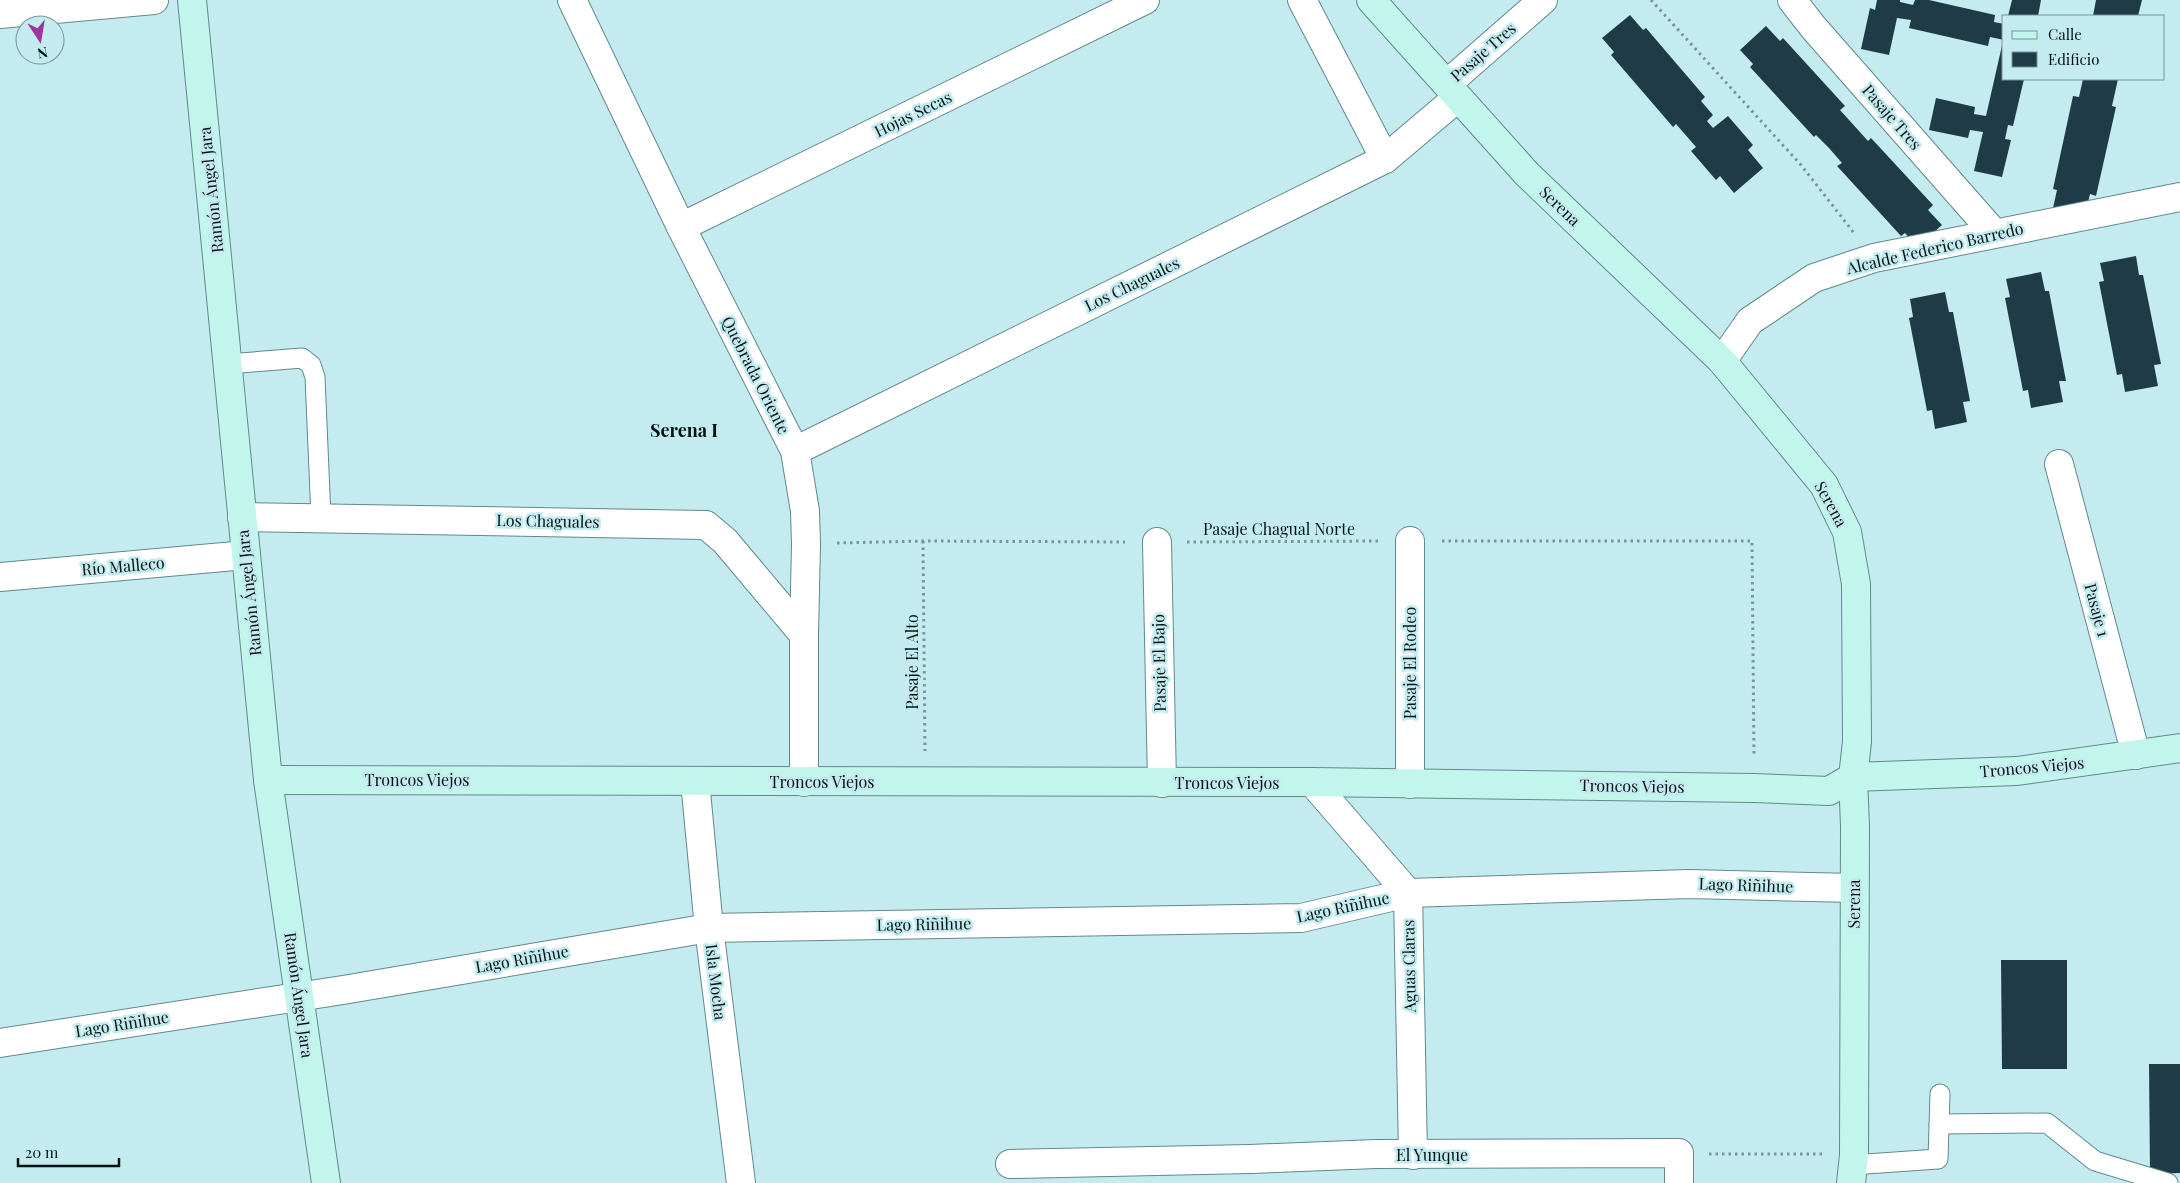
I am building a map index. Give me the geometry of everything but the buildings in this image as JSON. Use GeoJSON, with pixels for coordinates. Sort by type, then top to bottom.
{"type":"FeatureCollection","features":[{"type":"Feature","properties":{"kind":"street"},"geometry":{"type":"LineString","coordinates":[[0,14],[154,0]]}},
{"type":"Feature","properties":{"kind":"street","name":"Ramón Ángel Jara"},"geometry":{"type":"LineString","coordinates":[[192,0],[268,780],[326,1183]]}},
{"type":"Feature","properties":{"kind":"street","name":"Quebrada Oriente"},"geometry":{"type":"LineString","coordinates":[[572,0],[681,227],[794,451],[805,511],[806,544],[804,782]]}},
{"type":"Feature","properties":{"kind":"street","name":"Hojas Secas"},"geometry":{"type":"LineString","coordinates":[[681,227],[1145,0]]}},
{"type":"Feature","properties":{"kind":"street"},"geometry":{"type":"LineString","coordinates":[[1302,0],[1385,159]]}},
{"type":"Feature","properties":{"kind":"street","name":"Serena"},"geometry":{"type":"LineString","coordinates":[[1371,0],[1526,173],[1722,361],[1824,485],[1847,532],[1856,584],[1857,748],[1853,777],[1855,826],[1852,1168]]}},
{"type":"Feature","properties":{"kind":"street","name":"Pasaje Tres"},"geometry":{"type":"LineString","coordinates":[[1452,91],[1543,0]]}},
{"type":"Feature","properties":{"kind":"street","name":"Pasaje Tres"},"geometry":{"type":"LineString","coordinates":[[1792,0],[1819,34],[1994,233]]}},
{"type":"Feature","properties":{"kind":"street","name":"Los Chaguales"},"geometry":{"type":"LineString","coordinates":[[794,451],[1385,159],[1452,91]]}},
{"type":"Feature","properties":{"kind":"street","name":"Alcalde Federico Barredo"},"geometry":{"type":"LineString","coordinates":[[1722,361],[1750,321],[1814,278],[1874,258],[2180,197]]}},
{"type":"Feature","properties":{"kind":"street","name":"Pasaje 1"},"geometry":{"type":"LineString","coordinates":[[2059,464],[2136,755]]}},
{"type":"Feature","properties":{"kind":"street","name":"Los Chaguales"},"geometry":{"type":"LineString","coordinates":[[242,517],[706,525],[725,540],[804,635]]}},
{"type":"Feature","properties":{"kind":"street","name":"Pasaje El Rodeo"},"geometry":{"type":"LineString","coordinates":[[1410,541],[1410,784]]}},
{"type":"Feature","properties":{"kind":"street","name":"Pasaje El Bajo"},"geometry":{"type":"LineString","coordinates":[[1156,542],[1162,783]]}},
{"type":"Feature","properties":{"kind":"street","name":"Río Malleco"},"geometry":{"type":"LineString","coordinates":[[0,577],[246,555]]}},
{"type":"Feature","properties":{"kind":"street","name":"Troncos Viejos"},"geometry":{"type":"LineString","coordinates":[[268,780],[1312,782],[1754,788],[1829,791],[1853,777],[2017,771],[2180,748]]}},
{"type":"Feature","properties":{"kind":"street","name":"Isla Mocha"},"geometry":{"type":"LineString","coordinates":[[695,780],[709,928],[742,1183]]}},
{"type":"Feature","properties":{"kind":"street"},"geometry":{"type":"LineString","coordinates":[[1312,782],[1408,893]]}},
{"type":"Feature","properties":{"kind":"street","name":"Lago Riñihue"},"geometry":{"type":"LineString","coordinates":[[0,1042],[300,996],[709,928],[1301,918],[1408,893],[1689,884],[1854,888]]}},
{"type":"Feature","properties":{"kind":"street","name":"Aguas Claras"},"geometry":{"type":"LineString","coordinates":[[1408,893],[1412,1155]]}},
{"type":"Feature","properties":{"kind":"street"},"geometry":{"type":"LineString","coordinates":[[1679,1153],[1679,1183]]}},
{"type":"Feature","properties":{"kind":"street","name":"El Yunque"},"geometry":{"type":"LineString","coordinates":[[1010,1164],[1250,1171],[1376,1154],[1679,1153]]}},
{"type":"Feature","properties":{"kind":"lane"},"geometry":{"type":"LineString","coordinates":[[228,364],[302,358],[311,365],[315,377],[321,518]]}},
{"type":"Feature","properties":{"kind":"lane"},"geometry":{"type":"LineString","coordinates":[[1852,1168],[1938,1159],[1940,1094]]}},
{"type":"Feature","properties":{"kind":"lane"},"geometry":{"type":"LineString","coordinates":[[1939,1124],[2047,1123],[2095,1161],[2168,1183]]}},
{"type":"Feature","properties":{"kind":"path"},"geometry":{"type":"LineString","coordinates":[[1651,0],[1801,165],[1874,258]]}},
{"type":"Feature","properties":{"kind":"path","name":"Pasaje Chagual Norte"},"geometry":{"type":"LineString","coordinates":[[806,544],[923,541],[1752,541],[1754,788]]}},
{"type":"Feature","properties":{"kind":"path","name":"Pasaje El Alto"},"geometry":{"type":"LineString","coordinates":[[923,541],[925,782]]}},
{"type":"Feature","properties":{"kind":"path"},"geometry":{"type":"LineString","coordinates":[[1679,1153],[1852,1168]]}},
{"type":"Feature","properties":{"kind":"district","name":"Serena I"},"geometry":{"type":"Point","coordinates":[684,431]}}]}
